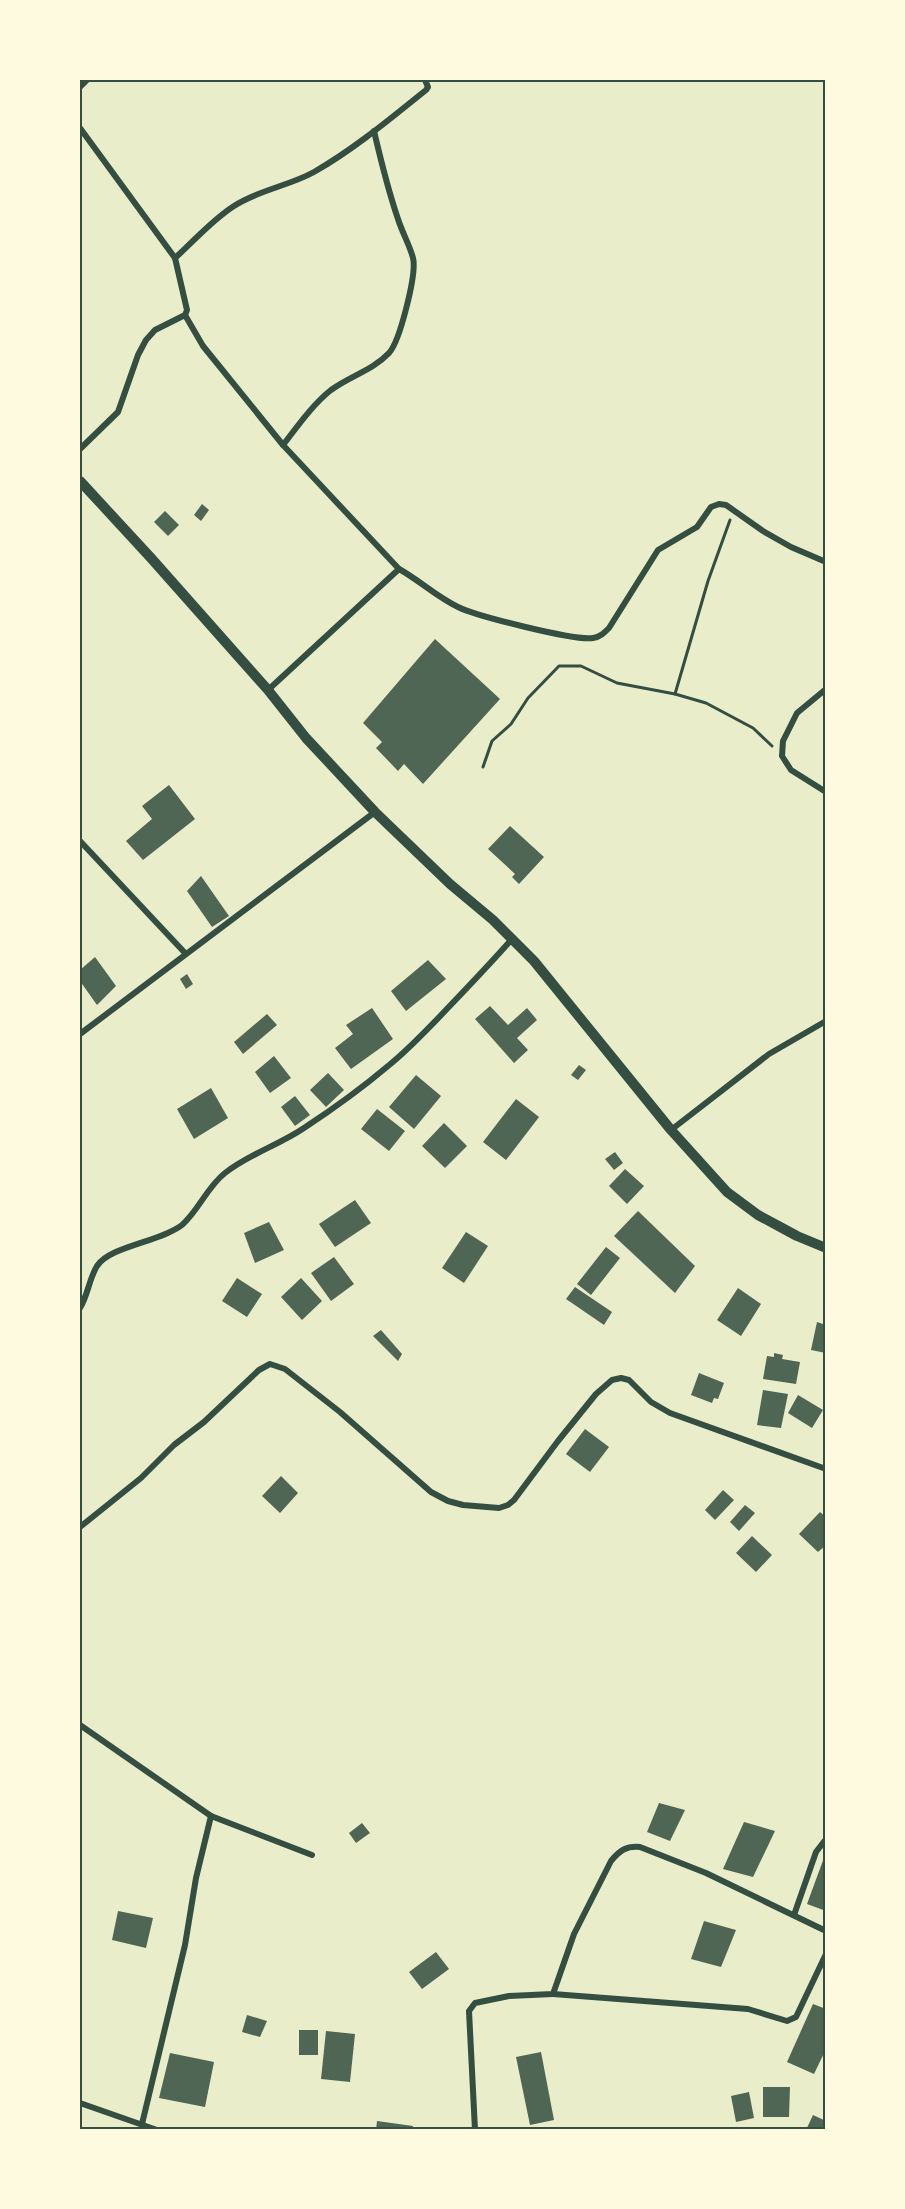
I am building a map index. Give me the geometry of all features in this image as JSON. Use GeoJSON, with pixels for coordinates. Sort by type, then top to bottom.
{"type":"FeatureCollection","features":[{"type":"Feature","properties":{"kind":"street"},"geometry":{"type":"LineString","coordinates":[[80,87],[87,80]]}},
{"type":"Feature","properties":{"kind":"street"},"geometry":{"type":"LineString","coordinates":[[175,258],[233,206],[254,195],[282,187],[314,172],[374,131],[426,90],[428,87],[425,80]]}},
{"type":"Feature","properties":{"kind":"street"},"geometry":{"type":"LineString","coordinates":[[80,128],[175,258],[186,303],[185,315],[203,346],[283,445],[399,569],[456,606],[480,615],[591,639],[600,636],[609,628],[658,550],[697,527],[711,507],[719,504],[726,505],[763,531],[825,562]]}},
{"type":"Feature","properties":{"kind":"street"},"geometry":{"type":"LineString","coordinates":[[283,445],[330,391],[369,369],[388,354],[399,334],[412,278],[413,259],[388,190],[374,131]]}},
{"type":"Feature","properties":{"kind":"street"},"geometry":{"type":"LineString","coordinates":[[80,449],[118,412],[138,355],[146,340],[155,330],[185,315]]}},
{"type":"Feature","properties":{"kind":"street"},"geometry":{"type":"LineString","coordinates":[[80,481],[151,558],[306,738],[375,812],[450,884],[493,920],[534,961],[671,1130],[727,1192],[758,1215],[825,1248]]}},
{"type":"Feature","properties":{"kind":"street"},"geometry":{"type":"LineString","coordinates":[[267,690],[399,569]]}},
{"type":"Feature","properties":{"kind":"street"},"geometry":{"type":"LineString","coordinates":[[825,689],[797,713],[783,741],[782,756],[791,770],[825,792]]}},
{"type":"Feature","properties":{"kind":"street"},"geometry":{"type":"LineString","coordinates":[[80,1034],[375,812]]}},
{"type":"Feature","properties":{"kind":"street"},"geometry":{"type":"LineString","coordinates":[[80,841],[186,953]]}},
{"type":"Feature","properties":{"kind":"street"},"geometry":{"type":"LineString","coordinates":[[80,1308],[97,1266],[105,1258],[115,1252],[174,1231],[193,1213],[213,1185],[225,1173],[302,1130],[389,1065],[484,971],[512,939]]}},
{"type":"Feature","properties":{"kind":"street"},"geometry":{"type":"LineString","coordinates":[[671,1130],[769,1054],[825,1021]]}},
{"type":"Feature","properties":{"kind":"street"},"geometry":{"type":"LineString","coordinates":[[80,1527],[141,1478],[174,1445],[204,1422],[259,1370],[270,1364],[285,1369],[340,1412],[431,1492],[448,1502],[463,1505],[499,1508],[508,1505],[596,1395],[612,1380],[621,1378],[629,1380],[651,1402],[670,1413],[825,1469]]}},
{"type":"Feature","properties":{"kind":"street"},"geometry":{"type":"LineString","coordinates":[[80,1725],[211,1816],[312,1855]]}},
{"type":"Feature","properties":{"kind":"street"},"geometry":{"type":"LineString","coordinates":[[142,2124],[185,1945],[196,1878],[211,1816]]}},
{"type":"Feature","properties":{"kind":"street"},"geometry":{"type":"LineString","coordinates":[[794,1914],[816,1852],[825,1839]]}},
{"type":"Feature","properties":{"kind":"street"},"geometry":{"type":"LineString","coordinates":[[553,1994],[579,1923],[611,1861],[628,1846],[640,1847],[706,1873],[825,1931]]}},
{"type":"Feature","properties":{"kind":"street"},"geometry":{"type":"LineString","coordinates":[[475,2130],[469,2011],[475,2003],[510,1996],[553,1994],[748,2009],[787,2021],[796,2017],[825,1954]]}},
{"type":"Feature","properties":{"kind":"street"},"geometry":{"type":"LineString","coordinates":[[80,2103],[157,2130]]}},
{"type":"Feature","properties":{"kind":"path"},"geometry":{"type":"LineString","coordinates":[[675,694],[708,581],[733,510]]}},
{"type":"Feature","properties":{"kind":"path"},"geometry":{"type":"LineString","coordinates":[[483,767],[492,741],[510,724],[528,698],[559,666],[581,666],[617,683],[675,694],[706,703],[753,728],[782,756]]}},
{"type":"Feature","properties":{"kind":"building"},"geometry":{"type":"Polygon","coordinates":[[[202,504],[209,510],[201,521],[194,515],[202,504]]]}},
{"type":"Feature","properties":{"kind":"building"},"geometry":{"type":"Polygon","coordinates":[[[165,511],[179,525],[168,536],[154,522],[165,511]]]}},
{"type":"Feature","properties":{"kind":"building"},"geometry":{"type":"Polygon","coordinates":[[[435,639],[500,699],[423,784],[404,764],[398,771],[376,748],[382,742],[363,723],[435,639]]]}},
{"type":"Feature","properties":{"kind":"building"},"geometry":{"type":"Polygon","coordinates":[[[169,785],[195,819],[143,860],[126,841],[152,819],[142,806],[169,785]]]}},
{"type":"Feature","properties":{"kind":"building"},"geometry":{"type":"Polygon","coordinates":[[[510,826],[544,857],[519,884],[512,877],[515,874],[488,849],[510,826]]]}},
{"type":"Feature","properties":{"kind":"building"},"geometry":{"type":"Polygon","coordinates":[[[201,876],[229,916],[212,927],[187,891],[201,876]]]}},
{"type":"Feature","properties":{"kind":"building"},"geometry":{"type":"Polygon","coordinates":[[[95,957],[116,986],[97,1005],[80,981],[80,970],[95,957]]]}},
{"type":"Feature","properties":{"kind":"building"},"geometry":{"type":"Polygon","coordinates":[[[428,960],[446,979],[406,1011],[391,991],[428,960]]]}},
{"type":"Feature","properties":{"kind":"building"},"geometry":{"type":"Polygon","coordinates":[[[187,974],[193,984],[186,989],[180,979],[187,974]]]}},
{"type":"Feature","properties":{"kind":"building"},"geometry":{"type":"Polygon","coordinates":[[[490,1006],[508,1025],[527,1008],[537,1020],[517,1038],[528,1050],[514,1063],[475,1019],[490,1006]]]}},
{"type":"Feature","properties":{"kind":"building"},"geometry":{"type":"Polygon","coordinates":[[[372,1008],[393,1039],[351,1069],[335,1048],[353,1034],[346,1025],[372,1008]]]}},
{"type":"Feature","properties":{"kind":"building"},"geometry":{"type":"Polygon","coordinates":[[[267,1014],[277,1025],[243,1054],[234,1042],[267,1014]]]}},
{"type":"Feature","properties":{"kind":"building"},"geometry":{"type":"Polygon","coordinates":[[[274,1056],[291,1078],[270,1093],[255,1072],[274,1056]]]}},
{"type":"Feature","properties":{"kind":"building"},"geometry":{"type":"Polygon","coordinates":[[[579,1065],[586,1070],[578,1080],[571,1075],[579,1065]]]}},
{"type":"Feature","properties":{"kind":"building"},"geometry":{"type":"Polygon","coordinates":[[[328,1073],[344,1090],[326,1107],[310,1090],[328,1073]]]}},
{"type":"Feature","properties":{"kind":"building"},"geometry":{"type":"Polygon","coordinates":[[[416,1075],[441,1096],[414,1129],[389,1107],[416,1075]]]}},
{"type":"Feature","properties":{"kind":"building"},"geometry":{"type":"Polygon","coordinates":[[[211,1088],[228,1118],[194,1139],[177,1109],[211,1088]]]}},
{"type":"Feature","properties":{"kind":"building"},"geometry":{"type":"Polygon","coordinates":[[[295,1096],[310,1115],[295,1126],[281,1107],[295,1096]]]}},
{"type":"Feature","properties":{"kind":"building"},"geometry":{"type":"Polygon","coordinates":[[[516,1099],[539,1117],[506,1160],[483,1142],[516,1099]]]}},
{"type":"Feature","properties":{"kind":"building"},"geometry":{"type":"Polygon","coordinates":[[[377,1109],[405,1131],[389,1151],[361,1129],[377,1109]]]}},
{"type":"Feature","properties":{"kind":"building"},"geometry":{"type":"Polygon","coordinates":[[[444,1123],[467,1146],[445,1168],[422,1146],[444,1123]]]}},
{"type":"Feature","properties":{"kind":"building"},"geometry":{"type":"Polygon","coordinates":[[[615,1152],[623,1163],[614,1170],[605,1159],[615,1152]]]}},
{"type":"Feature","properties":{"kind":"building"},"geometry":{"type":"Polygon","coordinates":[[[625,1169],[644,1186],[627,1204],[609,1186],[625,1169]]]}},
{"type":"Feature","properties":{"kind":"building"},"geometry":{"type":"Polygon","coordinates":[[[355,1200],[371,1223],[335,1247],[319,1224],[355,1200]]]}},
{"type":"Feature","properties":{"kind":"building"},"geometry":{"type":"Polygon","coordinates":[[[638,1211],[695,1266],[675,1293],[614,1236],[638,1211]]]}},
{"type":"Feature","properties":{"kind":"building"},"geometry":{"type":"Polygon","coordinates":[[[269,1222],[284,1250],[255,1263],[244,1233],[269,1222]]]}},
{"type":"Feature","properties":{"kind":"building"},"geometry":{"type":"Polygon","coordinates":[[[466,1232],[488,1246],[464,1283],[442,1268],[466,1232]]]}},
{"type":"Feature","properties":{"kind":"building"},"geometry":{"type":"Polygon","coordinates":[[[606,1247],[620,1258],[591,1295],[577,1284],[606,1247]]]}},
{"type":"Feature","properties":{"kind":"building"},"geometry":{"type":"Polygon","coordinates":[[[334,1257],[354,1284],[331,1301],[311,1273],[334,1257]]]}},
{"type":"Feature","properties":{"kind":"building"},"geometry":{"type":"Polygon","coordinates":[[[237,1278],[262,1294],[247,1317],[222,1301],[237,1278]]]}},
{"type":"Feature","properties":{"kind":"building"},"geometry":{"type":"Polygon","coordinates":[[[301,1278],[322,1301],[302,1320],[281,1297],[301,1278]]]}},
{"type":"Feature","properties":{"kind":"building"},"geometry":{"type":"Polygon","coordinates":[[[575,1287],[612,1312],[604,1325],[566,1299],[575,1287]]]}},
{"type":"Feature","properties":{"kind":"building"},"geometry":{"type":"Polygon","coordinates":[[[738,1288],[761,1304],[741,1336],[717,1320],[738,1288]]]}},
{"type":"Feature","properties":{"kind":"building"},"geometry":{"type":"Polygon","coordinates":[[[817,1322],[826,1325],[826,1353],[811,1350],[817,1322]]]}},
{"type":"Feature","properties":{"kind":"building"},"geometry":{"type":"Polygon","coordinates":[[[381,1330],[402,1354],[398,1361],[373,1336],[381,1330]]]}},
{"type":"Feature","properties":{"kind":"building"},"geometry":{"type":"Polygon","coordinates":[[[774,1353],[783,1355],[782,1359],[800,1362],[796,1384],[763,1379],[767,1356],[774,1357],[774,1353]]]}},
{"type":"Feature","properties":{"kind":"building"},"geometry":{"type":"Polygon","coordinates":[[[699,1373],[724,1383],[718,1399],[714,1398],[712,1403],[691,1395],[699,1373]]]}},
{"type":"Feature","properties":{"kind":"building"},"geometry":{"type":"Polygon","coordinates":[[[763,1390],[788,1394],[781,1428],[757,1425],[763,1390]]]}},
{"type":"Feature","properties":{"kind":"building"},"geometry":{"type":"Polygon","coordinates":[[[798,1395],[823,1410],[812,1428],[788,1413],[798,1395]]]}},
{"type":"Feature","properties":{"kind":"building"},"geometry":{"type":"Polygon","coordinates":[[[585,1429],[609,1447],[590,1472],[566,1454],[585,1429]]]}},
{"type":"Feature","properties":{"kind":"building"},"geometry":{"type":"Polygon","coordinates":[[[281,1476],[298,1493],[280,1513],[262,1496],[281,1476]]]}},
{"type":"Feature","properties":{"kind":"building"},"geometry":{"type":"Polygon","coordinates":[[[723,1490],[734,1500],[715,1520],[705,1510],[723,1490]]]}},
{"type":"Feature","properties":{"kind":"building"},"geometry":{"type":"Polygon","coordinates":[[[745,1505],[755,1513],[739,1531],[730,1522],[745,1505]]]}},
{"type":"Feature","properties":{"kind":"building"},"geometry":{"type":"Polygon","coordinates":[[[820,1512],[826,1517],[826,1545],[818,1552],[799,1534],[820,1512]]]}},
{"type":"Feature","properties":{"kind":"building"},"geometry":{"type":"Polygon","coordinates":[[[752,1536],[772,1555],[756,1572],[736,1553],[752,1536]]]}},
{"type":"Feature","properties":{"kind":"building"},"geometry":{"type":"Polygon","coordinates":[[[659,1803],[685,1810],[670,1841],[647,1832],[659,1803]]]}},
{"type":"Feature","properties":{"kind":"building"},"geometry":{"type":"Polygon","coordinates":[[[744,1822],[775,1831],[753,1877],[723,1869],[744,1822]]]}},
{"type":"Feature","properties":{"kind":"building"},"geometry":{"type":"Polygon","coordinates":[[[362,1823],[370,1833],[356,1843],[349,1833],[362,1823]]]}},
{"type":"Feature","properties":{"kind":"building"},"geometry":{"type":"Polygon","coordinates":[[[826,1855],[826,1911],[807,1904],[826,1855]]]}},
{"type":"Feature","properties":{"kind":"building"},"geometry":{"type":"Polygon","coordinates":[[[118,1911],[153,1918],[146,1948],[112,1940],[118,1911]]]}},
{"type":"Feature","properties":{"kind":"building"},"geometry":{"type":"Polygon","coordinates":[[[704,1921],[736,1930],[721,1967],[691,1959],[704,1921]]]}},
{"type":"Feature","properties":{"kind":"building"},"geometry":{"type":"Polygon","coordinates":[[[436,1952],[449,1969],[422,1989],[409,1972],[436,1952]]]}},
{"type":"Feature","properties":{"kind":"building"},"geometry":{"type":"Polygon","coordinates":[[[813,2004],[826,2009],[826,2049],[814,2074],[787,2062],[813,2004]]]}},
{"type":"Feature","properties":{"kind":"building"},"geometry":{"type":"Polygon","coordinates":[[[247,2015],[267,2021],[260,2037],[242,2032],[247,2015]]]}},
{"type":"Feature","properties":{"kind":"building"},"geometry":{"type":"Polygon","coordinates":[[[299,2030],[318,2030],[318,2055],[299,2055],[299,2030]]]}},
{"type":"Feature","properties":{"kind":"building"},"geometry":{"type":"Polygon","coordinates":[[[326,2031],[355,2034],[350,2082],[321,2079],[326,2031]]]}},
{"type":"Feature","properties":{"kind":"building"},"geometry":{"type":"Polygon","coordinates":[[[541,2052],[554,2120],[530,2125],[516,2057],[541,2052]]]}},
{"type":"Feature","properties":{"kind":"building"},"geometry":{"type":"Polygon","coordinates":[[[170,2053],[214,2062],[205,2107],[159,2098],[170,2053]]]}},
{"type":"Feature","properties":{"kind":"building"},"geometry":{"type":"Polygon","coordinates":[[[763,2087],[790,2087],[789,2117],[763,2117],[763,2087]]]}},
{"type":"Feature","properties":{"kind":"building"},"geometry":{"type":"Polygon","coordinates":[[[749,2092],[754,2118],[736,2122],[731,2096],[749,2092]]]}},
{"type":"Feature","properties":{"kind":"building"},"geometry":{"type":"Polygon","coordinates":[[[813,2115],[826,2121],[826,2130],[806,2130],[813,2115]]]}},
{"type":"Feature","properties":{"kind":"building"},"geometry":{"type":"Polygon","coordinates":[[[377,2121],[413,2126],[412,2130],[376,2130],[377,2121]]]}}]}
